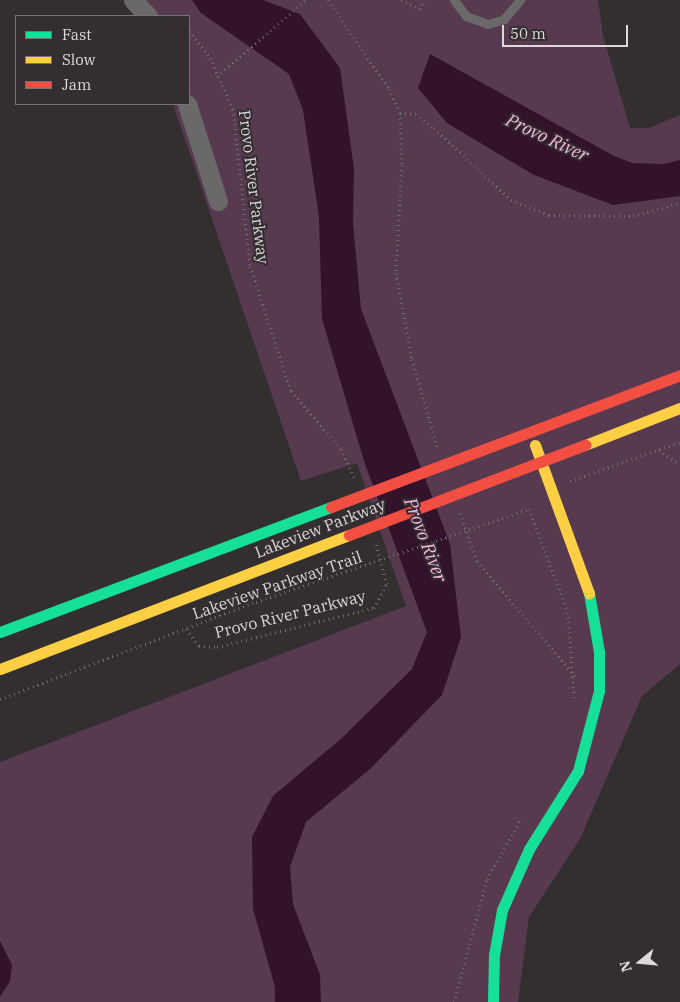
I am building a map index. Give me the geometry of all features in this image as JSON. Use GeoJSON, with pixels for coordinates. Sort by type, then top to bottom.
{"type":"FeatureCollection","features":[{"type":"Feature","properties":{"kind":"street"},"geometry":{"type":"LineString","coordinates":[[133,0],[147,15]]}},
{"type":"Feature","properties":{"kind":"street"},"geometry":{"type":"LineString","coordinates":[[187,105],[218,201]]}},
{"type":"Feature","properties":{"kind":"street","name":"Lakeview Parkway"},"geometry":{"type":"LineString","coordinates":[[0,632],[337,502],[680,374]]}},
{"type":"Feature","properties":{"kind":"street","name":"Lakeview Parkway"},"geometry":{"type":"LineString","coordinates":[[0,669],[680,408]]}},
{"type":"Feature","properties":{"kind":"street"},"geometry":{"type":"LineString","coordinates":[[493,1002],[494,955],[509,889],[578,771],[599,691],[597,632],[590,595],[530,429]]}},
{"type":"Feature","properties":{"kind":"lane"},"geometry":{"type":"LineString","coordinates":[[454,0],[466,16],[488,24],[504,19],[520,0]]}},
{"type":"Feature","properties":{"kind":"path"},"geometry":{"type":"LineString","coordinates":[[217,76],[306,0]]}},
{"type":"Feature","properties":{"kind":"path"},"geometry":{"type":"LineString","coordinates":[[328,0],[389,89],[400,113],[402,165],[396,273],[412,358],[440,455]]}},
{"type":"Feature","properties":{"kind":"path"},"geometry":{"type":"LineString","coordinates":[[401,0],[420,9],[425,0]]}},
{"type":"Feature","properties":{"kind":"path","name":"Provo River Parkway"},"geometry":{"type":"LineString","coordinates":[[190,32],[210,58],[236,120],[250,266],[291,391],[341,449],[357,487]]}},
{"type":"Feature","properties":{"kind":"path"},"geometry":{"type":"LineString","coordinates":[[400,113],[416,114],[434,128],[511,200],[549,215],[626,217],[680,203]]}},
{"type":"Feature","properties":{"kind":"path"},"geometry":{"type":"LineString","coordinates":[[567,482],[680,442]]}},
{"type":"Feature","properties":{"kind":"path"},"geometry":{"type":"LineString","coordinates":[[660,450],[680,464]]}},
{"type":"Feature","properties":{"kind":"path"},"geometry":{"type":"LineString","coordinates":[[456,502],[477,561],[575,676],[568,612],[529,509],[532,505]]}},
{"type":"Feature","properties":{"kind":"path","name":"Lakeview Parkway Trail"},"geometry":{"type":"LineString","coordinates":[[0,699],[186,629],[356,571],[489,521],[529,509]]}},
{"type":"Feature","properties":{"kind":"path","name":"Provo River Parkway"},"geometry":{"type":"LineString","coordinates":[[186,629],[199,646],[216,647],[374,608],[386,584],[375,542]]}},
{"type":"Feature","properties":{"kind":"shaded area"},"geometry":{"type":"Polygon","coordinates":[[[137,0],[598,0],[603,36],[630,128],[649,128],[680,115],[680,664],[642,696],[580,839],[529,917],[518,1002],[0,1002],[0,762],[406,606],[357,463],[301,481],[173,105],[190,105],[190,15],[143,15],[137,0]]]}},
{"type":"Feature","properties":{"kind":"water","name":"Provo River"},"geometry":{"type":"Polygon","coordinates":[[[192,0],[263,0],[300,14],[340,68],[354,169],[353,223],[361,309],[450,544],[461,637],[442,695],[370,769],[306,822],[290,867],[293,904],[320,975],[321,1002],[275,1002],[275,987],[253,909],[252,837],[273,796],[343,737],[412,669],[427,632],[364,461],[322,319],[319,217],[303,110],[289,74],[201,13],[192,0]]]}},
{"type":"Feature","properties":{"kind":"water","name":"Provo River"},"geometry":{"type":"Polygon","coordinates":[[[430,54],[614,156],[632,163],[664,164],[680,160],[680,196],[613,205],[534,175],[447,123],[418,88],[430,54]]]}},
{"type":"Feature","properties":{"kind":"water"},"geometry":{"type":"Polygon","coordinates":[[[0,941],[12,965],[10,981],[0,997],[0,941]]]}},
{"type":"Feature","properties":{"kind":"traffic: fast"},"geometry":{"type":"LineString","coordinates":[[0,632],[331,507]]}},
{"type":"Feature","properties":{"kind":"traffic: fast"},"geometry":{"type":"LineString","coordinates":[[493,1002],[494,955],[502,910],[529,849],[578,771],[599,691],[599,652],[589,593]]}},
{"type":"Feature","properties":{"kind":"traffic: slow"},"geometry":{"type":"LineString","coordinates":[[585,445],[680,408]]}},
{"type":"Feature","properties":{"kind":"traffic: slow"},"geometry":{"type":"LineString","coordinates":[[535,445],[589,593]]}},
{"type":"Feature","properties":{"kind":"traffic: slow"},"geometry":{"type":"LineString","coordinates":[[0,669],[349,535]]}},
{"type":"Feature","properties":{"kind":"traffic: jam"},"geometry":{"type":"LineString","coordinates":[[331,507],[680,375]]}},
{"type":"Feature","properties":{"kind":"traffic: jam"},"geometry":{"type":"LineString","coordinates":[[349,535],[585,445]]}}]}
